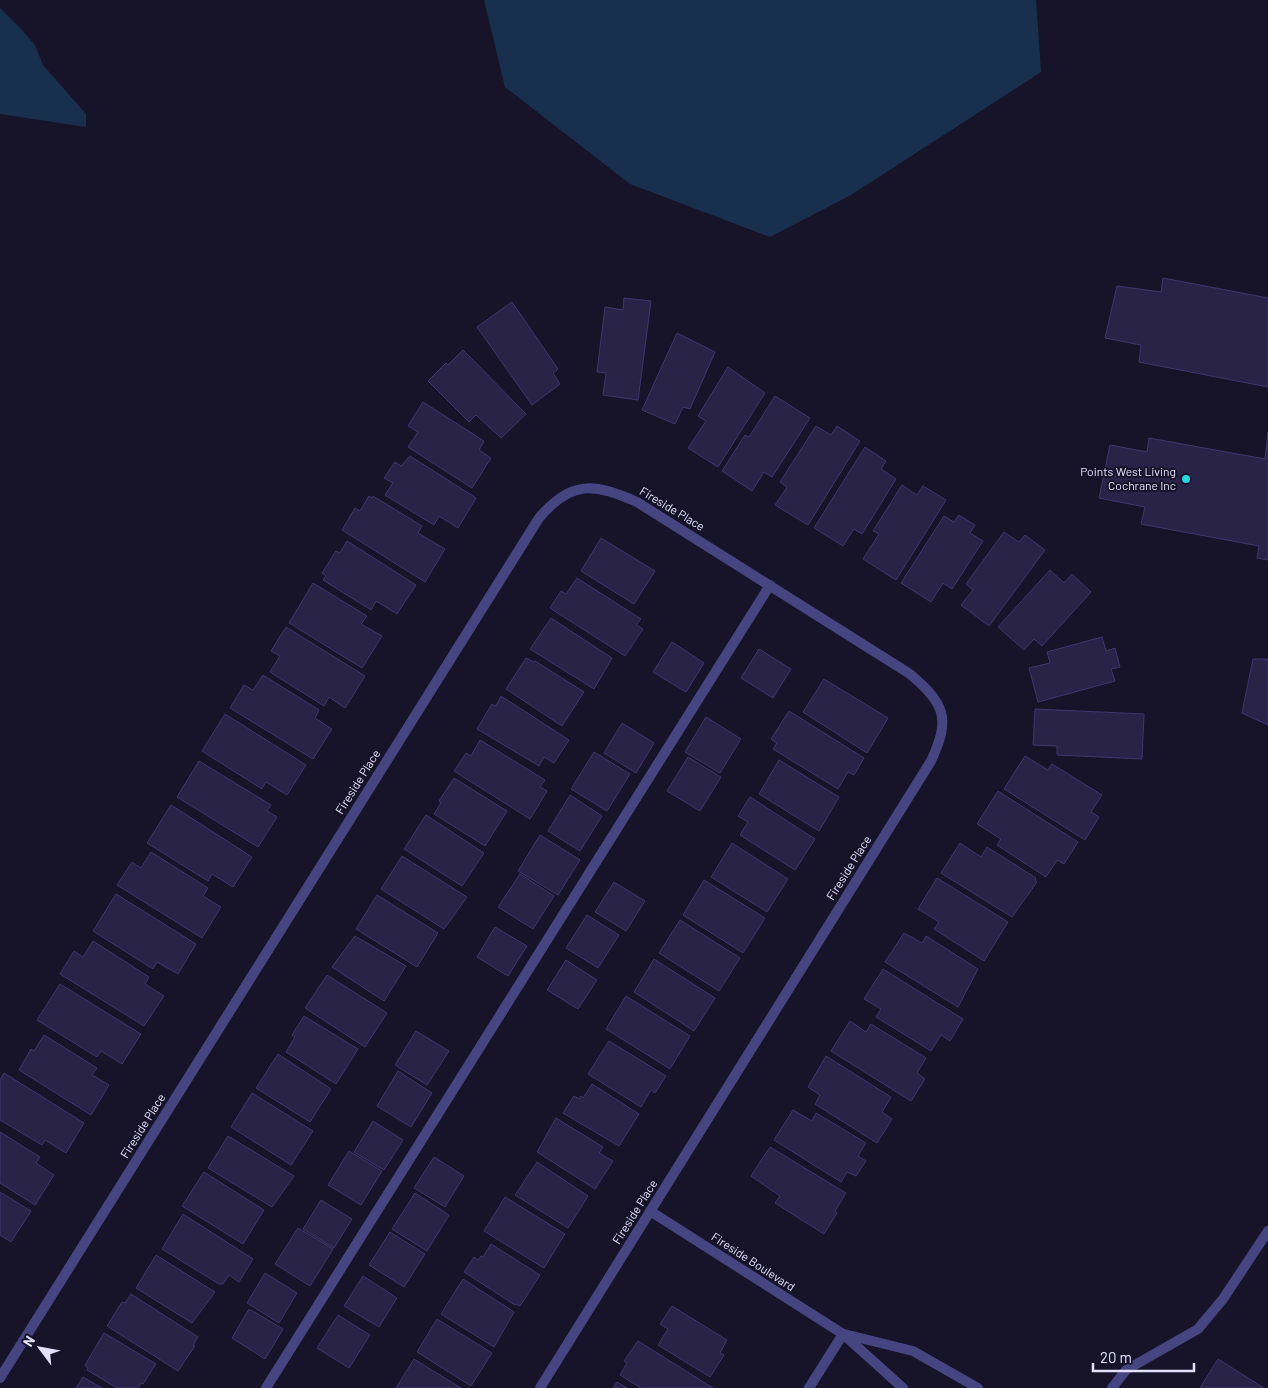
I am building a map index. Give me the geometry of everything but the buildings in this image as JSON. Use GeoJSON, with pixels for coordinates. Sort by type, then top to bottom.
{"type":"FeatureCollection","features":[{"type":"Feature","properties":{"kind":"street","name":"Fireside Place"},"geometry":{"type":"LineString","coordinates":[[0,1378],[539,518],[551,504],[564,494],[580,489],[599,488],[618,493],[637,502],[770,584],[910,674],[933,694],[942,709],[940,741],[925,769],[540,1388]]}},
{"type":"Feature","properties":{"kind":"street"},"geometry":{"type":"LineString","coordinates":[[266,1388],[770,584]]}},
{"type":"Feature","properties":{"kind":"street","name":"Fireside Boulevard"},"geometry":{"type":"LineString","coordinates":[[650,1211],[843,1334],[903,1388]]}},
{"type":"Feature","properties":{"kind":"street"},"geometry":{"type":"LineString","coordinates":[[1112,1388],[1126,1370],[1198,1329],[1223,1299],[1268,1231]]}},
{"type":"Feature","properties":{"kind":"street","name":"Fireside Boulevard"},"geometry":{"type":"LineString","coordinates":[[843,1334],[913,1351],[978,1388]]}},
{"type":"Feature","properties":{"kind":"street"},"geometry":{"type":"LineString","coordinates":[[809,1388],[843,1334]]}},
{"type":"Feature","properties":{"kind":"water"},"geometry":{"type":"Polygon","coordinates":[[[484,0],[1036,0],[1041,72],[851,195],[770,237],[630,184],[505,87],[484,0]]]}},
{"type":"Feature","properties":{"kind":"water"},"geometry":{"type":"Polygon","coordinates":[[[0,8],[35,45],[43,65],[86,114],[86,127],[0,114],[0,8]]]}},
{"type":"Feature","properties":{"kind":"place","name":"Points West Living Cochrane Inc"},"geometry":{"type":"Point","coordinates":[1186,479]}}]}
